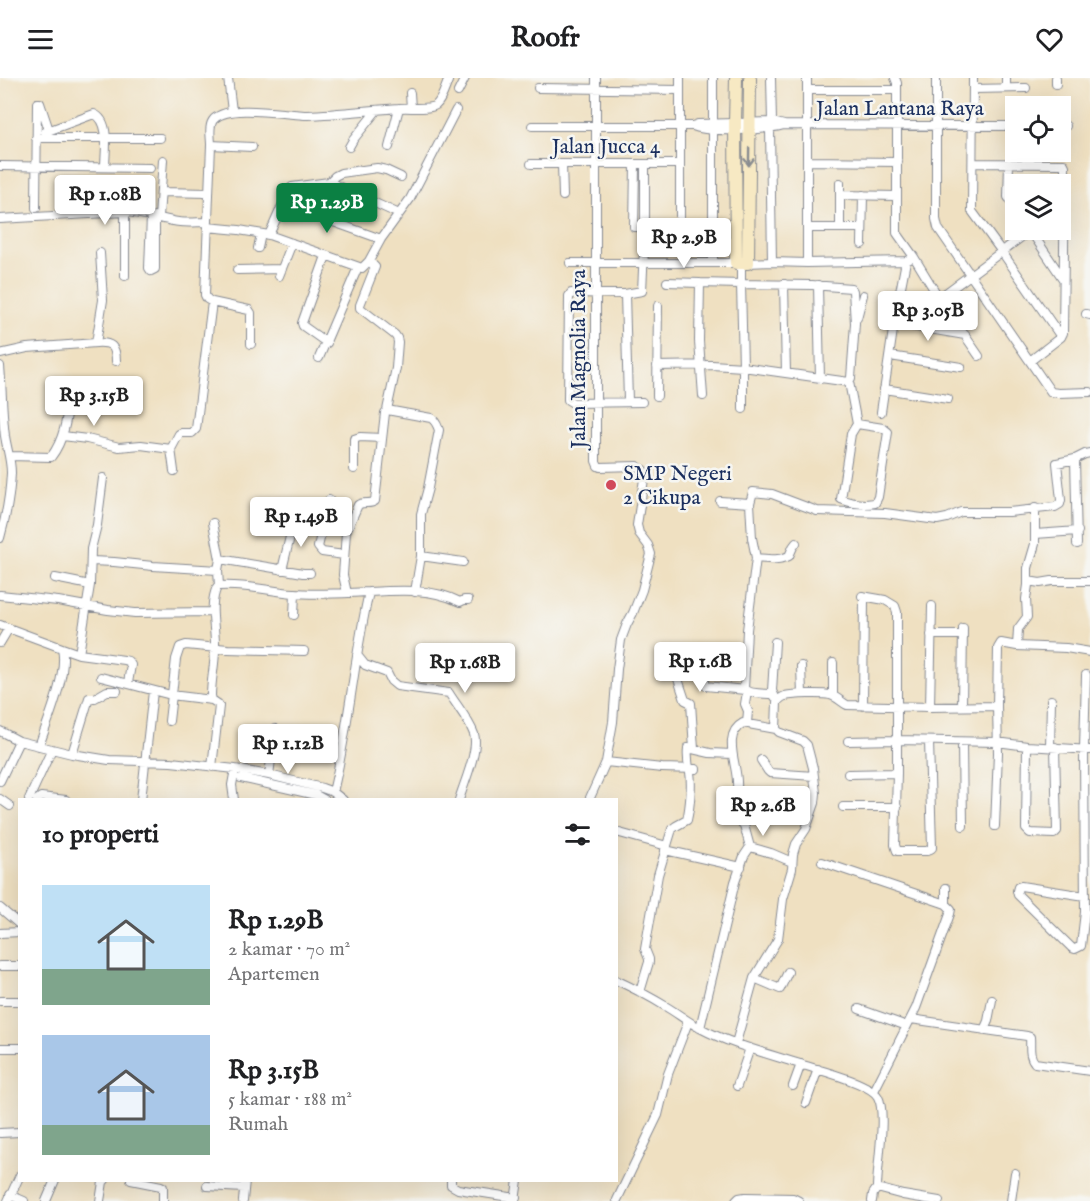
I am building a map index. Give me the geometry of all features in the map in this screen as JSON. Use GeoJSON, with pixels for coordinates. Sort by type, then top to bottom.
{"type":"FeatureCollection","features":[{"type":"Feature","properties":{"kind":"street"},"geometry":{"type":"LineString","coordinates":[[228,78],[232,111]]}},
{"type":"Feature","properties":{"kind":"street"},"geometry":{"type":"LineString","coordinates":[[458,92],[465,78]]}},
{"type":"Feature","properties":{"kind":"street"},"geometry":{"type":"LineString","coordinates":[[557,78],[557,88]]}},
{"type":"Feature","properties":{"kind":"street","name":"Jalan Magnolia Raya"},"geometry":{"type":"LineString","coordinates":[[590,798],[606,762],[613,722],[621,640],[642,590],[651,554],[637,525],[644,479],[643,470],[637,466],[598,466],[596,461],[596,78]]}},
{"type":"Feature","properties":{"kind":"street"},"geometry":{"type":"LineString","coordinates":[[643,78],[643,89]]}},
{"type":"Feature","properties":{"kind":"street"},"geometry":{"type":"LineString","coordinates":[[680,78],[680,243]]}},
{"type":"Feature","properties":{"kind":"street"},"geometry":{"type":"LineString","coordinates":[[712,262],[713,78]]}},
{"type":"Feature","properties":{"kind":"street"},"geometry":{"type":"LineString","coordinates":[[736,78],[735,126],[742,263]]}},
{"type":"Feature","properties":{"kind":"street"},"geometry":{"type":"LineString","coordinates":[[742,409],[741,284],[750,126],[750,78]]}},
{"type":"Feature","properties":{"kind":"street"},"geometry":{"type":"LineString","coordinates":[[771,78],[772,262]]}},
{"type":"Feature","properties":{"kind":"street"},"geometry":{"type":"LineString","coordinates":[[807,78],[807,263]]}},
{"type":"Feature","properties":{"kind":"street"},"geometry":{"type":"LineString","coordinates":[[895,78],[898,126],[897,233],[910,259],[979,356]]}},
{"type":"Feature","properties":{"kind":"street"},"geometry":{"type":"LineString","coordinates":[[936,78],[936,219],[938,228],[1051,392],[1090,392]]}},
{"type":"Feature","properties":{"kind":"street"},"geometry":{"type":"LineString","coordinates":[[974,78],[972,211],[1061,338]]}},
{"type":"Feature","properties":{"kind":"street"},"geometry":{"type":"LineString","coordinates":[[1006,78],[1006,88]]}},
{"type":"Feature","properties":{"kind":"street"},"geometry":{"type":"LineString","coordinates":[[251,345],[251,313],[249,310],[212,302],[205,295],[213,120],[232,111],[281,111],[310,115],[429,108],[440,100],[448,81]]}},
{"type":"Feature","properties":{"kind":"street"},"geometry":{"type":"LineString","coordinates":[[538,88],[680,90]]}},
{"type":"Feature","properties":{"kind":"street"},"geometry":{"type":"LineString","coordinates":[[974,88],[1026,88]]}},
{"type":"Feature","properties":{"kind":"street"},"geometry":{"type":"LineString","coordinates":[[807,90],[897,90]]}},
{"type":"Feature","properties":{"kind":"street"},"geometry":{"type":"LineString","coordinates":[[410,93],[411,108]]}},
{"type":"Feature","properties":{"kind":"street"},"geometry":{"type":"LineString","coordinates":[[36,208],[37,103],[40,104],[49,130]]}},
{"type":"Feature","properties":{"kind":"street"},"geometry":{"type":"LineString","coordinates":[[389,147],[399,108]]}},
{"type":"Feature","properties":{"kind":"street"},"geometry":{"type":"LineString","coordinates":[[349,147],[377,110]]}},
{"type":"Feature","properties":{"kind":"street"},"geometry":{"type":"LineString","coordinates":[[0,219],[142,213],[186,223],[265,234],[363,267],[410,199],[456,110]]}},
{"type":"Feature","properties":{"kind":"street"},"geometry":{"type":"LineString","coordinates":[[36,136],[94,114],[100,117],[105,128],[105,167]]}},
{"type":"Feature","properties":{"kind":"street","name":"Jalan Lantana Raya"},"geometry":{"type":"LineString","coordinates":[[532,126],[681,125],[699,129],[771,125],[1005,126]]}},
{"type":"Feature","properties":{"kind":"street"},"geometry":{"type":"LineString","coordinates":[[36,136],[160,138]]}},
{"type":"Feature","properties":{"kind":"street"},"geometry":{"type":"LineString","coordinates":[[211,145],[252,147]]}},
{"type":"Feature","properties":{"kind":"street"},"geometry":{"type":"LineString","coordinates":[[155,216],[155,269],[152,271],[149,268],[155,216],[160,192],[163,160]]}},
{"type":"Feature","properties":{"kind":"street"},"geometry":{"type":"LineString","coordinates":[[807,161],[898,162]]}},
{"type":"Feature","properties":{"kind":"street"},"geometry":{"type":"LineString","coordinates":[[973,163],[1064,164],[1064,174]]}},
{"type":"Feature","properties":{"kind":"street"},"geometry":{"type":"LineString","coordinates":[[1009,163],[1010,174]]}},
{"type":"Feature","properties":{"kind":"street","name":"Jalan Jucca 4"},"geometry":{"type":"LineString","coordinates":[[531,164],[680,164]]}},
{"type":"Feature","properties":{"kind":"street"},"geometry":{"type":"LineString","coordinates":[[562,164],[563,196]]}},
{"type":"Feature","properties":{"kind":"street"},"geometry":{"type":"LineString","coordinates":[[635,164],[634,227],[680,228]]}},
{"type":"Feature","properties":{"kind":"street"},"geometry":{"type":"LineString","coordinates":[[642,402],[573,403],[568,400],[569,297],[571,293],[625,294],[642,290],[645,164]]}},
{"type":"Feature","properties":{"kind":"street"},"geometry":{"type":"LineString","coordinates":[[0,166],[150,168]]}},
{"type":"Feature","properties":{"kind":"street"},"geometry":{"type":"LineString","coordinates":[[329,182],[341,173],[377,168],[401,177]]}},
{"type":"Feature","properties":{"kind":"street"},"geometry":{"type":"LineString","coordinates":[[258,248],[290,188],[329,182],[399,214]]}},
{"type":"Feature","properties":{"kind":"street"},"geometry":{"type":"LineString","coordinates":[[840,183],[840,228]]}},
{"type":"Feature","properties":{"kind":"street"},"geometry":{"type":"LineString","coordinates":[[160,192],[209,193]]}},
{"type":"Feature","properties":{"kind":"street"},"geometry":{"type":"LineString","coordinates":[[840,195],[897,196]]}},
{"type":"Feature","properties":{"kind":"street"},"geometry":{"type":"LineString","coordinates":[[862,244],[863,195]]}},
{"type":"Feature","properties":{"kind":"street"},"geometry":{"type":"LineString","coordinates":[[283,204],[381,239]]}},
{"type":"Feature","properties":{"kind":"street"},"geometry":{"type":"LineString","coordinates":[[125,212],[125,276]]}},
{"type":"Feature","properties":{"kind":"street"},"geometry":{"type":"LineString","coordinates":[[807,228],[862,228]]}},
{"type":"Feature","properties":{"kind":"street"},"geometry":{"type":"LineString","coordinates":[[939,298],[1018,240]]}},
{"type":"Feature","properties":{"kind":"street"},"geometry":{"type":"LineString","coordinates":[[1038,240],[1064,280]]}},
{"type":"Feature","properties":{"kind":"street"},"geometry":{"type":"LineString","coordinates":[[1030,362],[1061,338],[1063,333],[1063,240]]}},
{"type":"Feature","properties":{"kind":"street"},"geometry":{"type":"LineString","coordinates":[[237,270],[281,272],[292,243]]}},
{"type":"Feature","properties":{"kind":"street"},"geometry":{"type":"LineString","coordinates":[[96,343],[104,300],[100,253]]}},
{"type":"Feature","properties":{"kind":"street"},"geometry":{"type":"LineString","coordinates":[[326,255],[302,323],[327,343]]}},
{"type":"Feature","properties":{"kind":"street"},"geometry":{"type":"LineString","coordinates":[[570,263],[807,263],[910,259]]}},
{"type":"Feature","properties":{"kind":"street"},"geometry":{"type":"LineString","coordinates":[[881,412],[894,323],[910,259]]}},
{"type":"Feature","properties":{"kind":"street"},"geometry":{"type":"LineString","coordinates":[[346,593],[344,555],[346,532],[358,505],[375,501],[385,413],[396,368],[398,342],[395,334],[360,308],[375,267],[369,261]]}},
{"type":"Feature","properties":{"kind":"street"},"geometry":{"type":"LineString","coordinates":[[319,358],[358,267]]}},
{"type":"Feature","properties":{"kind":"street"},"geometry":{"type":"LineString","coordinates":[[667,282],[818,285],[851,288],[854,291],[855,323],[849,382],[857,424],[850,434],[841,499],[870,504],[875,503],[878,497],[888,432],[883,428],[857,424]]}},
{"type":"Feature","properties":{"kind":"street"},"geometry":{"type":"LineString","coordinates":[[700,283],[699,341],[703,396]]}},
{"type":"Feature","properties":{"kind":"street"},"geometry":{"type":"LineString","coordinates":[[784,284],[786,373]]}},
{"type":"Feature","properties":{"kind":"street"},"geometry":{"type":"LineString","coordinates":[[818,285],[820,379]]}},
{"type":"Feature","properties":{"kind":"street"},"geometry":{"type":"LineString","coordinates":[[625,294],[628,401]]}},
{"type":"Feature","properties":{"kind":"street"},"geometry":{"type":"LineString","coordinates":[[855,323],[863,295]]}},
{"type":"Feature","properties":{"kind":"street"},"geometry":{"type":"LineString","coordinates":[[174,471],[171,449],[179,434],[192,433],[196,429],[212,302]]}},
{"type":"Feature","properties":{"kind":"street"},"geometry":{"type":"LineString","coordinates":[[657,396],[658,306]]}},
{"type":"Feature","properties":{"kind":"street"},"geometry":{"type":"LineString","coordinates":[[894,323],[965,335]]}},
{"type":"Feature","properties":{"kind":"street"},"geometry":{"type":"LineString","coordinates":[[0,354],[27,348],[104,343],[114,348],[116,362]]}},
{"type":"Feature","properties":{"kind":"street"},"geometry":{"type":"LineString","coordinates":[[890,356],[961,367]]}},
{"type":"Feature","properties":{"kind":"street"},"geometry":{"type":"LineString","coordinates":[[0,366],[3,446],[10,456],[11,472],[0,538]]}},
{"type":"Feature","properties":{"kind":"street"},"geometry":{"type":"LineString","coordinates":[[657,366],[743,367],[849,382]]}},
{"type":"Feature","properties":{"kind":"street"},"geometry":{"type":"LineString","coordinates":[[884,389],[948,399]]}},
{"type":"Feature","properties":{"kind":"street"},"geometry":{"type":"LineString","coordinates":[[10,456],[51,457],[57,450],[63,435],[69,397]]}},
{"type":"Feature","properties":{"kind":"street"},"geometry":{"type":"LineString","coordinates":[[387,410],[431,418],[439,430],[421,514],[421,556],[415,592]]}},
{"type":"Feature","properties":{"kind":"street"},"geometry":{"type":"LineString","coordinates":[[63,435],[119,447],[141,445],[171,449]]}},
{"type":"Feature","properties":{"kind":"street"},"geometry":{"type":"LineString","coordinates":[[354,469],[354,439],[358,437],[382,438]]}},
{"type":"Feature","properties":{"kind":"street"},"geometry":{"type":"LineString","coordinates":[[747,723],[748,711],[745,704],[747,630],[756,558],[752,538],[750,503],[754,492],[772,494],[818,511],[885,513],[937,520],[961,512],[1009,512],[1055,507],[1060,504],[1061,500],[1057,463],[1090,453]]}},
{"type":"Feature","properties":{"kind":"street"},"geometry":{"type":"LineString","coordinates":[[1075,459],[1077,544]]}},
{"type":"Feature","properties":{"kind":"street"},"geometry":{"type":"LineString","coordinates":[[79,654],[90,585],[91,549],[97,525],[103,478]]}},
{"type":"Feature","properties":{"kind":"street"},"geometry":{"type":"LineString","coordinates":[[329,500],[318,547],[322,552],[344,555]]}},
{"type":"Feature","properties":{"kind":"street"},"geometry":{"type":"LineString","coordinates":[[720,501],[750,503]]}},
{"type":"Feature","properties":{"kind":"street"},"geometry":{"type":"LineString","coordinates":[[1017,646],[1018,629],[1027,617],[1029,562],[1035,547],[1035,508]]}},
{"type":"Feature","properties":{"kind":"street"},"geometry":{"type":"LineString","coordinates":[[282,570],[294,520]]}},
{"type":"Feature","properties":{"kind":"street"},"geometry":{"type":"LineString","coordinates":[[212,700],[215,647],[212,612],[215,592],[219,586],[220,559],[213,523]]}},
{"type":"Feature","properties":{"kind":"street"},"geometry":{"type":"LineString","coordinates":[[1035,534],[1077,531]]}},
{"type":"Feature","properties":{"kind":"street"},"geometry":{"type":"LineString","coordinates":[[756,558],[787,558],[796,543]]}},
{"type":"Feature","properties":{"kind":"street"},"geometry":{"type":"LineString","coordinates":[[421,556],[464,562]]}},
{"type":"Feature","properties":{"kind":"street"},"geometry":{"type":"LineString","coordinates":[[220,559],[310,573]]}},
{"type":"Feature","properties":{"kind":"street"},"geometry":{"type":"LineString","coordinates":[[91,561],[218,570]]}},
{"type":"Feature","properties":{"kind":"street"},"geometry":{"type":"LineString","coordinates":[[55,578],[90,585]]}},
{"type":"Feature","properties":{"kind":"street"},"geometry":{"type":"LineString","coordinates":[[1028,581],[1040,583],[1090,580]]}},
{"type":"Feature","properties":{"kind":"street"},"geometry":{"type":"LineString","coordinates":[[219,586],[240,585],[295,593],[431,592],[460,602],[468,600]]}},
{"type":"Feature","properties":{"kind":"street"},"geometry":{"type":"LineString","coordinates":[[333,792],[369,592]]}},
{"type":"Feature","properties":{"kind":"street"},"geometry":{"type":"LineString","coordinates":[[294,615],[295,593]]}},
{"type":"Feature","properties":{"kind":"street"},"geometry":{"type":"LineString","coordinates":[[0,595],[135,613],[212,612]]}},
{"type":"Feature","properties":{"kind":"street"},"geometry":{"type":"LineString","coordinates":[[863,706],[863,596],[885,600],[896,608],[897,807],[895,845],[896,850],[899,851],[929,850],[932,846],[929,741]]}},
{"type":"Feature","properties":{"kind":"street"},"geometry":{"type":"LineString","coordinates":[[930,707],[932,606]]}},
{"type":"Feature","properties":{"kind":"street"},"geometry":{"type":"LineString","coordinates":[[0,643],[4,626],[79,654],[123,660],[131,665],[129,683]]}},
{"type":"Feature","properties":{"kind":"street"},"geometry":{"type":"LineString","coordinates":[[931,635],[963,632],[962,706]]}},
{"type":"Feature","properties":{"kind":"street"},"geometry":{"type":"LineString","coordinates":[[776,642],[772,675],[777,702],[776,729]]}},
{"type":"Feature","properties":{"kind":"street"},"geometry":{"type":"LineString","coordinates":[[995,826],[999,645],[1001,643],[1090,651]]}},
{"type":"Feature","properties":{"kind":"street"},"geometry":{"type":"LineString","coordinates":[[169,721],[176,659],[180,647],[186,645],[228,649],[304,651]]}},
{"type":"Feature","properties":{"kind":"street"},"geometry":{"type":"LineString","coordinates":[[39,746],[57,692],[63,665],[62,648]]}},
{"type":"Feature","properties":{"kind":"street"},"geometry":{"type":"LineString","coordinates":[[357,655],[365,665],[387,673],[397,686],[449,693],[467,721],[475,741],[474,753],[460,798]]}},
{"type":"Feature","properties":{"kind":"street"},"geometry":{"type":"LineString","coordinates":[[832,695],[833,663]]}},
{"type":"Feature","properties":{"kind":"street"},"geometry":{"type":"LineString","coordinates":[[801,666],[802,694]]}},
{"type":"Feature","properties":{"kind":"street"},"geometry":{"type":"LineString","coordinates":[[665,673],[690,673],[690,669],[705,671],[706,686],[776,697],[802,694],[832,695],[843,704],[863,706],[997,706]]}},
{"type":"Feature","properties":{"kind":"street"},"geometry":{"type":"LineString","coordinates":[[676,673],[685,700],[691,704],[694,749]]}},
{"type":"Feature","properties":{"kind":"street"},"geometry":{"type":"LineString","coordinates":[[1085,896],[1021,886],[1017,890],[1018,895],[1072,948],[1077,948],[1082,943],[1088,912],[1085,896],[1086,675]]}},
{"type":"Feature","properties":{"kind":"street"},"geometry":{"type":"LineString","coordinates":[[101,677],[171,695],[212,700],[218,704],[212,767]]}},
{"type":"Feature","properties":{"kind":"street"},"geometry":{"type":"LineString","coordinates":[[72,754],[89,698],[95,698],[107,691],[117,691]]}},
{"type":"Feature","properties":{"kind":"street"},"geometry":{"type":"LineString","coordinates":[[141,798],[153,691]]}},
{"type":"Feature","properties":{"kind":"street"},"geometry":{"type":"LineString","coordinates":[[1027,746],[1026,829],[1030,833],[1054,834],[1057,831],[1051,700]]}},
{"type":"Feature","properties":{"kind":"street"},"geometry":{"type":"LineString","coordinates":[[700,1028],[735,882],[750,847],[744,825],[734,816],[738,784],[732,754],[732,742],[736,728],[739,724],[747,723],[776,729],[806,743],[813,768],[815,803],[806,829],[796,844],[792,869],[783,899],[778,939],[754,978],[735,1043]]}},
{"type":"Feature","properties":{"kind":"street"},"geometry":{"type":"LineString","coordinates":[[269,776],[275,729]]}},
{"type":"Feature","properties":{"kind":"street"},"geometry":{"type":"LineString","coordinates":[[0,731],[19,741],[72,754],[109,760],[171,762],[235,769],[312,785],[333,792],[340,798]]}},
{"type":"Feature","properties":{"kind":"street"},"geometry":{"type":"LineString","coordinates":[[0,781],[19,741]]}},
{"type":"Feature","properties":{"kind":"street"},"geometry":{"type":"LineString","coordinates":[[848,741],[997,742],[1087,749]]}},
{"type":"Feature","properties":{"kind":"street"},"geometry":{"type":"LineString","coordinates":[[962,742],[963,826]]}},
{"type":"Feature","properties":{"kind":"street"},"geometry":{"type":"LineString","coordinates":[[640,992],[649,962],[645,949],[658,875],[672,829],[687,819],[692,769],[687,750],[689,748],[710,753],[732,754]]}},
{"type":"Feature","properties":{"kind":"street"},"geometry":{"type":"LineString","coordinates":[[33,798],[52,749]]}},
{"type":"Feature","properties":{"kind":"street"},"geometry":{"type":"LineString","coordinates":[[761,760],[771,773],[814,776]]}},
{"type":"Feature","properties":{"kind":"street"},"geometry":{"type":"LineString","coordinates":[[606,762],[692,769]]}},
{"type":"Feature","properties":{"kind":"street"},"geometry":{"type":"LineString","coordinates":[[234,798],[232,792],[235,769]]}},
{"type":"Feature","properties":{"kind":"street"},"geometry":{"type":"LineString","coordinates":[[848,774],[897,773]]}},
{"type":"Feature","properties":{"kind":"street"},"geometry":{"type":"LineString","coordinates":[[241,778],[321,798]]}},
{"type":"Feature","properties":{"kind":"street"},"geometry":{"type":"LineString","coordinates":[[0,799],[10,806]]}},
{"type":"Feature","properties":{"kind":"street"},"geometry":{"type":"LineString","coordinates":[[843,807],[897,807]]}},
{"type":"Feature","properties":{"kind":"street"},"geometry":{"type":"LineString","coordinates":[[618,833],[666,848],[741,867]]}},
{"type":"Feature","properties":{"kind":"street"},"geometry":{"type":"LineString","coordinates":[[750,847],[792,862]]}},
{"type":"Feature","properties":{"kind":"street"},"geometry":{"type":"LineString","coordinates":[[822,862],[946,904],[951,909],[916,1008],[874,1091]]}},
{"type":"Feature","properties":{"kind":"street"},"geometry":{"type":"LineString","coordinates":[[946,888],[946,904]]}},
{"type":"Feature","properties":{"kind":"street"},"geometry":{"type":"LineString","coordinates":[[0,908],[18,923]]}},
{"type":"Feature","properties":{"kind":"street"},"geometry":{"type":"LineString","coordinates":[[0,933],[18,932]]}},
{"type":"Feature","properties":{"kind":"street"},"geometry":{"type":"LineString","coordinates":[[0,966],[18,966]]}},
{"type":"Feature","properties":{"kind":"street"},"geometry":{"type":"LineString","coordinates":[[754,978],[780,989],[788,972]]}},
{"type":"Feature","properties":{"kind":"street"},"geometry":{"type":"LineString","coordinates":[[618,981],[700,1028],[735,1043],[851,1080],[874,1091],[880,1103],[882,1116],[878,1188],[873,1194],[872,1201]]}},
{"type":"Feature","properties":{"kind":"street"},"geometry":{"type":"LineString","coordinates":[[984,1030],[992,1000]]}},
{"type":"Feature","properties":{"kind":"street"},"geometry":{"type":"LineString","coordinates":[[0,1001],[18,1001]]}},
{"type":"Feature","properties":{"kind":"street"},"geometry":{"type":"LineString","coordinates":[[859,1009],[909,1023],[1030,1037],[1031,1058],[1035,1063],[1090,1071]]}},
{"type":"Feature","properties":{"kind":"street"},"geometry":{"type":"LineString","coordinates":[[617,1200],[658,1114],[668,1074],[688,1022]]}},
{"type":"Feature","properties":{"kind":"street"},"geometry":{"type":"LineString","coordinates":[[0,1048],[18,1047]]}},
{"type":"Feature","properties":{"kind":"street"},"geometry":{"type":"LineString","coordinates":[[737,1086],[750,1048]]}},
{"type":"Feature","properties":{"kind":"street"},"geometry":{"type":"LineString","coordinates":[[793,1086],[801,1064]]}},
{"type":"Feature","properties":{"kind":"street"},"geometry":{"type":"LineString","coordinates":[[806,1103],[818,1069]]}},
{"type":"Feature","properties":{"kind":"street"},"geometry":{"type":"LineString","coordinates":[[0,1132],[18,1132]]}},
{"type":"Feature","properties":{"kind":"street"},"geometry":{"type":"LineString","coordinates":[[1011,1201],[1016,1173]]}},
{"type":"Feature","properties":{"kind":"street"},"geometry":{"type":"LineString","coordinates":[[18,1178],[9,1198],[24,1201]]}},
{"type":"Feature","properties":{"kind":"street"},"geometry":{"type":"LineString","coordinates":[[46,1201],[54,1182]]}},
{"type":"Feature","properties":{"kind":"street"},"geometry":{"type":"LineString","coordinates":[[100,1201],[103,1182]]}},
{"type":"Feature","properties":{"kind":"street"},"geometry":{"type":"LineString","coordinates":[[141,1182],[163,1187],[163,1201]]}},
{"type":"Feature","properties":{"kind":"street"},"geometry":{"type":"LineString","coordinates":[[451,1182],[451,1185],[458,1189],[515,1199],[518,1182]]}},
{"type":"Feature","properties":{"kind":"street"},"geometry":{"type":"LineString","coordinates":[[207,1186],[244,1184],[243,1201]]}},
{"type":"Feature","properties":{"kind":"street"},"geometry":{"type":"LineString","coordinates":[[878,1188],[903,1196],[939,1201]]}},
{"type":"Feature","properties":{"kind":"street"},"geometry":{"type":"LineString","coordinates":[[736,1201],[745,1197],[793,1198],[799,1201]]}},
{"type":"Feature","properties":{"kind":"place","name":"SMP Negeri 2 Cikupa"},"geometry":{"type":"Point","coordinates":[611,485]}}]}
